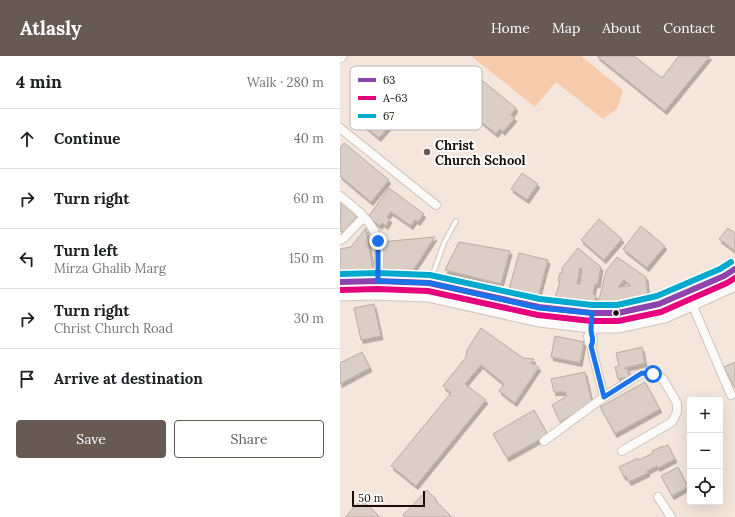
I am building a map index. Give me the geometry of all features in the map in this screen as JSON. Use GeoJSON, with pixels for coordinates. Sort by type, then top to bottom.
{"type":"FeatureCollection","features":[{"type":"Feature","properties":{"kind":"main road"},"geometry":{"type":"LineString","coordinates":[[340,282],[378,281],[430,283],[539,308],[592,313],[618,313],[659,304],[724,276],[735,269]]}},
{"type":"Feature","properties":{"kind":"main road"},"geometry":{"type":"LineString","coordinates":[[340,295],[428,296],[539,321],[591,330],[619,327],[665,317],[735,285]]}},
{"type":"Feature","properties":{"kind":"street"},"geometry":{"type":"LineString","coordinates":[[340,128],[436,205]]}},
{"type":"Feature","properties":{"kind":"street"},"geometry":{"type":"LineString","coordinates":[[340,196],[370,224],[378,241],[378,281]]}},
{"type":"Feature","properties":{"kind":"street"},"geometry":{"type":"LineString","coordinates":[[340,240],[343,239],[364,217]]}},
{"type":"Feature","properties":{"kind":"street"},"geometry":{"type":"LineString","coordinates":[[692,304],[731,395]]}},
{"type":"Feature","properties":{"kind":"street"},"geometry":{"type":"LineString","coordinates":[[592,313],[591,330],[593,342],[591,346],[604,397]]}},
{"type":"Feature","properties":{"kind":"street"},"geometry":{"type":"LineString","coordinates":[[544,441],[604,397],[642,373],[653,374],[663,380],[677,403],[677,412],[672,422],[622,451]]}},
{"type":"Feature","properties":{"kind":"street"},"geometry":{"type":"LineString","coordinates":[[658,497],[671,517]]}},
{"type":"Feature","properties":{"kind":"lane"},"geometry":{"type":"LineString","coordinates":[[430,283],[444,243],[456,221]]}},
{"type":"Feature","properties":{"kind":"shaded area"},"geometry":{"type":"Polygon","coordinates":[[[471,56],[581,56],[623,90],[617,109],[603,119],[556,82],[535,107],[471,56]]]}},
{"type":"Feature","properties":{"kind":"building"},"geometry":{"type":"Polygon","coordinates":[[[597,56],[634,56],[662,78],[679,56],[710,56],[665,111],[597,56]]]}},
{"type":"Feature","properties":{"kind":"building"},"geometry":{"type":"Polygon","coordinates":[[[482,80],[516,108],[511,115],[515,118],[503,132],[500,129],[496,134],[482,122],[482,80]]]}},
{"type":"Feature","properties":{"kind":"building"},"geometry":{"type":"Polygon","coordinates":[[[369,130],[386,130],[379,138],[369,130]]]}},
{"type":"Feature","properties":{"kind":"building"},"geometry":{"type":"Polygon","coordinates":[[[344,143],[389,180],[371,202],[340,176],[340,148],[344,143]]]}},
{"type":"Feature","properties":{"kind":"building"},"geometry":{"type":"Polygon","coordinates":[[[522,173],[538,184],[527,200],[511,189],[522,173]]]}},
{"type":"Feature","properties":{"kind":"building"},"geometry":{"type":"Polygon","coordinates":[[[389,188],[424,214],[418,222],[415,220],[411,226],[391,212],[387,217],[390,219],[386,226],[382,223],[380,226],[368,217],[389,188]]]}},
{"type":"Feature","properties":{"kind":"building"},"geometry":{"type":"Polygon","coordinates":[[[341,201],[357,216],[345,231],[340,231],[341,201]]]}},
{"type":"Feature","properties":{"kind":"building"},"geometry":{"type":"Polygon","coordinates":[[[599,219],[622,239],[604,260],[581,240],[599,219]]]}},
{"type":"Feature","properties":{"kind":"building"},"geometry":{"type":"Polygon","coordinates":[[[641,226],[665,246],[647,268],[623,249],[641,226]]]}},
{"type":"Feature","properties":{"kind":"building"},"geometry":{"type":"Polygon","coordinates":[[[366,228],[373,269],[340,272],[340,249],[351,247],[366,228]]]}},
{"type":"Feature","properties":{"kind":"building"},"geometry":{"type":"Polygon","coordinates":[[[728,228],[735,233],[735,251],[719,239],[728,228]]]}},
{"type":"Feature","properties":{"kind":"building"},"geometry":{"type":"Polygon","coordinates":[[[435,237],[412,272],[382,271],[380,242],[435,237]]]}},
{"type":"Feature","properties":{"kind":"building"},"geometry":{"type":"Polygon","coordinates":[[[459,242],[510,251],[501,284],[445,270],[459,242]]]}},
{"type":"Feature","properties":{"kind":"building"},"geometry":{"type":"Polygon","coordinates":[[[578,248],[601,267],[598,284],[595,284],[593,294],[596,295],[594,306],[555,298],[562,268],[578,248]],[[580,268],[577,284],[580,284],[582,269],[580,268]]]}},
{"type":"Feature","properties":{"kind":"building"},"geometry":{"type":"Polygon","coordinates":[[[519,253],[548,260],[537,301],[508,293],[519,253]]]}},
{"type":"Feature","properties":{"kind":"building"},"geometry":{"type":"Polygon","coordinates":[[[617,257],[646,277],[648,298],[627,302],[598,304],[606,271],[617,257]],[[624,280],[618,287],[631,286],[624,280]]]}},
{"type":"Feature","properties":{"kind":"building"},"geometry":{"type":"Polygon","coordinates":[[[374,304],[381,336],[361,340],[354,308],[374,304]]]}},
{"type":"Feature","properties":{"kind":"building"},"geometry":{"type":"Polygon","coordinates":[[[481,328],[523,358],[534,359],[531,363],[539,367],[515,403],[499,391],[504,384],[481,365],[465,384],[486,400],[416,486],[391,466],[451,393],[443,386],[466,357],[467,350],[481,328]]]}},
{"type":"Feature","properties":{"kind":"building"},"geometry":{"type":"Polygon","coordinates":[[[555,336],[584,342],[580,363],[551,357],[555,336]]]}},
{"type":"Feature","properties":{"kind":"building"},"geometry":{"type":"Polygon","coordinates":[[[642,347],[645,363],[625,368],[628,369],[629,377],[618,379],[615,367],[619,366],[616,353],[642,347]]]}},
{"type":"Feature","properties":{"kind":"building"},"geometry":{"type":"Polygon","coordinates":[[[362,352],[370,368],[340,384],[340,363],[362,352]]]}},
{"type":"Feature","properties":{"kind":"building"},"geometry":{"type":"Polygon","coordinates":[[[735,362],[735,388],[724,367],[735,362]]]}},
{"type":"Feature","properties":{"kind":"building"},"geometry":{"type":"Polygon","coordinates":[[[585,372],[592,403],[560,422],[552,405],[567,396],[565,392],[554,392],[551,379],[585,372]]]}},
{"type":"Feature","properties":{"kind":"building"},"geometry":{"type":"Polygon","coordinates":[[[645,382],[660,409],[615,434],[600,407],[645,382]]]}},
{"type":"Feature","properties":{"kind":"building"},"geometry":{"type":"Polygon","coordinates":[[[534,410],[548,435],[507,458],[493,434],[534,410]]]}},
{"type":"Feature","properties":{"kind":"building"},"geometry":{"type":"Polygon","coordinates":[[[668,445],[675,459],[658,468],[657,466],[647,471],[648,473],[629,482],[626,476],[624,477],[619,467],[638,458],[639,460],[653,453],[652,451],[668,445]]]}},
{"type":"Feature","properties":{"kind":"building"},"geometry":{"type":"Polygon","coordinates":[[[678,467],[687,488],[672,496],[661,476],[678,467]]]}},
{"type":"Feature","properties":{"kind":"building"},"geometry":{"type":"Polygon","coordinates":[[[427,490],[452,517],[405,517],[403,515],[427,490]]]}},
{"type":"Feature","properties":{"kind":"building"},"geometry":{"type":"Polygon","coordinates":[[[362,499],[380,517],[345,517],[362,499]]]}},
{"type":"Feature","properties":{"kind":"transit line","name":"67"},"geometry":{"type":"LineString","coordinates":[[340,274],[378,273],[430,275],[540,299],[592,305],[617,305],[657,296],[720,269],[731,262]]}},
{"type":"Feature","properties":{"kind":"transit line","name":"63"},"geometry":{"type":"LineString","coordinates":[[340,282],[378,281],[429,283],[539,307],[592,313],[618,313],[659,304],[724,276],[735,269]]}},
{"type":"Feature","properties":{"kind":"transit line","name":"A-63"},"geometry":{"type":"LineString","coordinates":[[340,290],[378,289],[428,291],[538,315],[591,321],[618,321],[661,312],[727,283],[735,278]]}},
{"type":"Feature","properties":{"kind":"place","name":"Christ Church School"},"geometry":{"type":"Point","coordinates":[427,152]}},
{"type":"Feature","properties":{"kind":"route"},"geometry":{"type":"LineString","coordinates":[[378,241],[378,281],[430,283],[539,308],[592,313],[591,332],[593,342],[591,346],[604,397],[642,373],[653,374]]}}]}
